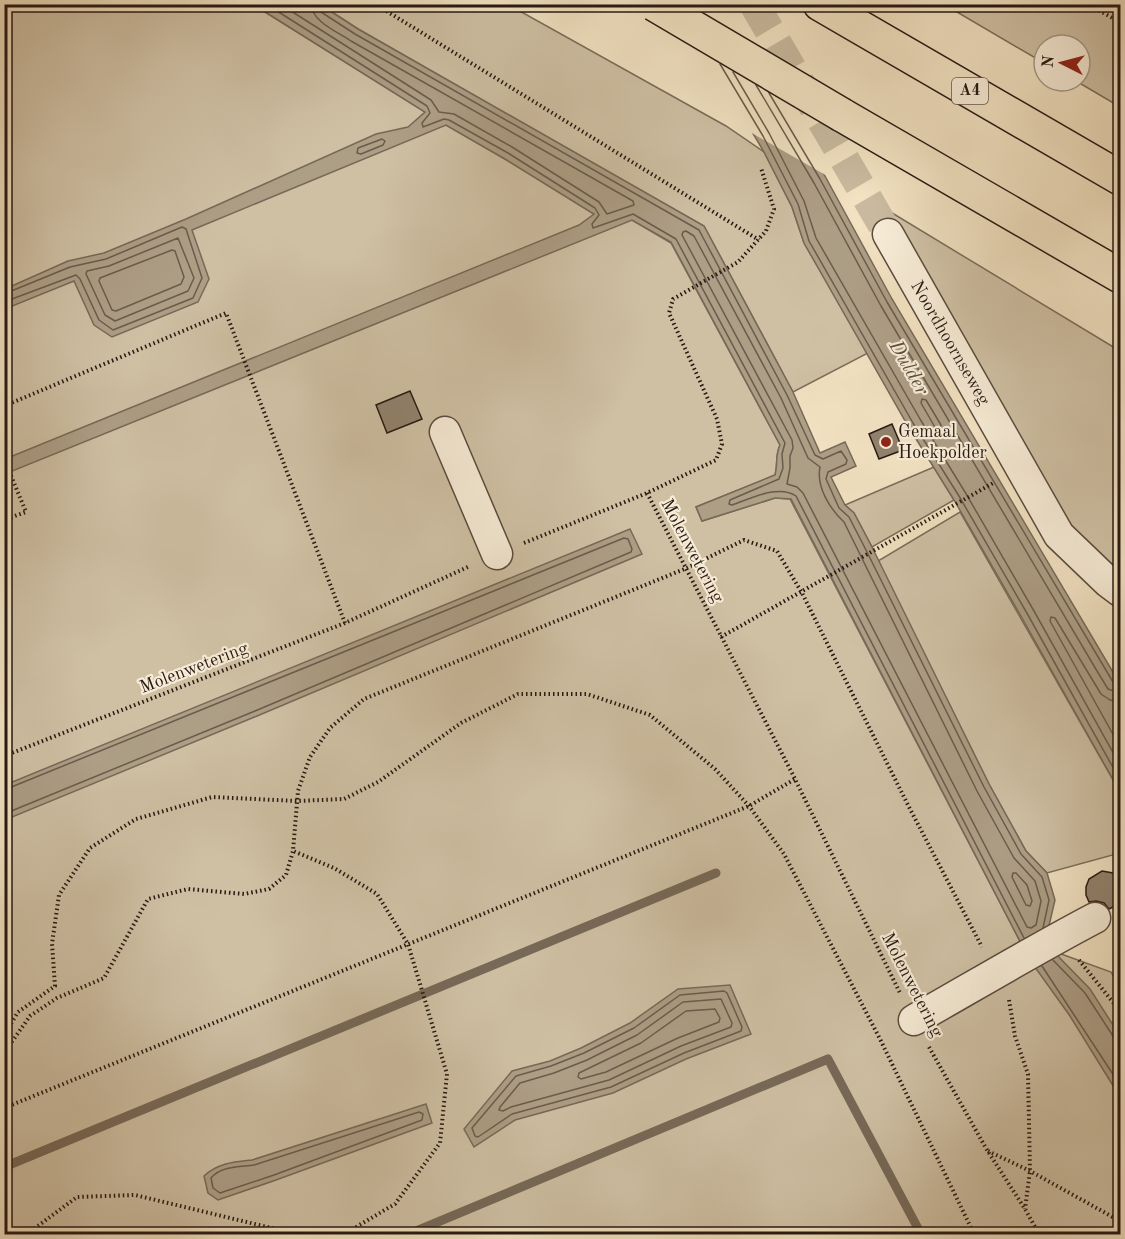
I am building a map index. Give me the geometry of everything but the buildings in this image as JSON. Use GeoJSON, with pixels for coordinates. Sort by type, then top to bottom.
{"type":"FeatureCollection","features":[{"type":"Feature","properties":{"kind":"highway"},"geometry":{"type":"LineString","coordinates":[[654,4],[1120,276]]}},
{"type":"Feature","properties":{"kind":"highway","name":"A4"},"geometry":{"type":"LineString","coordinates":[[820,4],[1120,178]]}},
{"type":"Feature","properties":{"kind":"street","name":"Noordhoornseweg"},"geometry":{"type":"LineString","coordinates":[[888,234],[1059,535],[1120,591]]}},
{"type":"Feature","properties":{"kind":"street"},"geometry":{"type":"LineString","coordinates":[[446,432],[497,554]]}},
{"type":"Feature","properties":{"kind":"street"},"geometry":{"type":"LineString","coordinates":[[914,1020],[1095,918]]}},
{"type":"Feature","properties":{"kind":"path"},"geometry":{"type":"LineString","coordinates":[[375,4],[759,240]]}},
{"type":"Feature","properties":{"kind":"path"},"geometry":{"type":"LineString","coordinates":[[1087,4],[1120,22]]}},
{"type":"Feature","properties":{"kind":"path"},"geometry":{"type":"LineString","coordinates":[[646,493],[716,460],[722,444],[717,419],[669,313],[673,299],[738,262],[766,231],[774,209],[761,168]]}},
{"type":"Feature","properties":{"kind":"path"},"geometry":{"type":"LineString","coordinates":[[4,406],[226,313],[345,623]]}},
{"type":"Feature","properties":{"kind":"path"},"geometry":{"type":"LineString","coordinates":[[4,459],[26,512],[4,520]]}},
{"type":"Feature","properties":{"kind":"path"},"geometry":{"type":"LineString","coordinates":[[721,637],[999,480]]}},
{"type":"Feature","properties":{"kind":"path","name":"Molenwetering"},"geometry":{"type":"LineString","coordinates":[[4,756],[345,623],[497,554],[646,493],[687,568],[795,780],[914,1020],[987,1150],[1039,1234]]}},
{"type":"Feature","properties":{"kind":"path"},"geometry":{"type":"LineString","coordinates":[[4,1053],[30,1016],[57,998],[104,978],[148,899],[188,889],[244,894],[269,889],[286,875],[293,850],[298,790],[310,757],[330,728],[364,699],[687,568],[744,540],[777,551],[802,593],[1009,1001],[1015,1036],[1029,1074],[1030,1171],[1025,1209]]}},
{"type":"Feature","properties":{"kind":"path"},"geometry":{"type":"LineString","coordinates":[[4,1035],[18,1012],[55,986],[52,944],[59,895],[90,848],[136,819],[212,797],[297,801],[344,799],[378,782],[460,723],[518,694],[587,694],[650,715],[715,769],[749,806],[784,854],[880,1039],[974,1234]]}},
{"type":"Feature","properties":{"kind":"path"},"geometry":{"type":"LineString","coordinates":[[4,1108],[749,806],[795,780]]}},
{"type":"Feature","properties":{"kind":"path"},"geometry":{"type":"LineString","coordinates":[[27,1234],[77,1197],[135,1194],[292,1233],[351,1230],[395,1204],[440,1143],[447,1074],[408,944],[377,894],[334,868],[293,850]]}},
{"type":"Feature","properties":{"kind":"path"},"geometry":{"type":"LineString","coordinates":[[1057,938],[1120,1011]]}},
{"type":"Feature","properties":{"kind":"path"},"geometry":{"type":"LineString","coordinates":[[987,1150],[1120,1221]]}},
{"type":"Feature","properties":{"kind":"shaded area"},"geometry":{"type":"Polygon","coordinates":[[[5,5],[254,5],[594,214],[632,220],[671,243],[780,445],[775,475],[696,507],[702,521],[775,498],[790,499],[1024,949],[1053,951],[1111,972],[1120,986],[1120,1234],[5,1234],[5,5]]]}},
{"type":"Feature","properties":{"kind":"shaded area"},"geometry":{"type":"Polygon","coordinates":[[[321,5],[509,5],[726,126],[764,152],[792,207],[804,243],[868,353],[793,392],[704,226],[358,29],[321,5]]]}},
{"type":"Feature","properties":{"kind":"shaded area"},"geometry":{"type":"Polygon","coordinates":[[[945,5],[1120,5],[1120,107],[1092,90],[1092,33],[1032,33],[1032,56],[945,5]]]}},
{"type":"Feature","properties":{"kind":"shaded area"},"geometry":{"type":"Polygon","coordinates":[[[874,202],[1120,351],[1120,569],[1107,564],[1073,535],[874,202]]]}},
{"type":"Feature","properties":{"kind":"shaded area"},"geometry":{"type":"Polygon","coordinates":[[[934,467],[954,500],[872,547],[854,513],[845,505],[934,467]]]}},
{"type":"Feature","properties":{"kind":"shaded area"},"geometry":{"type":"Polygon","coordinates":[[[960,512],[1120,792],[1120,853],[1047,873],[1026,851],[989,784],[878,561],[960,512]]]}},
{"type":"Feature","properties":{"kind":"water"},"geometry":{"type":"Polygon","coordinates":[[[254,5],[321,5],[358,29],[704,226],[793,392],[820,453],[845,442],[856,466],[831,477],[845,505],[854,513],[872,547],[989,784],[1026,851],[1047,873],[1055,900],[1047,934],[1024,949],[791,499],[775,498],[702,521],[696,507],[775,475],[780,445],[671,242],[632,220],[5,474],[5,459],[579,225],[594,214],[446,125],[192,230],[209,279],[198,302],[112,337],[94,325],[74,281],[5,309],[5,289],[68,261],[104,253],[186,219],[376,134],[408,127],[425,112],[254,5]]]}},
{"type":"Feature","properties":{"kind":"water","name":"Dulder"},"geometry":{"type":"Polygon","coordinates":[[[677,5],[724,5],[825,176],[892,299],[1120,684],[1120,792],[1022,618],[908,426],[804,243],[792,207],[764,152],[677,5]]]}},
{"type":"Feature","properties":{"kind":"water"},"geometry":{"type":"Polygon","coordinates":[[[630,529],[642,554],[5,820],[5,785],[630,529]]]}},
{"type":"Feature","properties":{"kind":"water"},"geometry":{"type":"Polygon","coordinates":[[[1053,951],[1090,989],[1120,1036],[1120,1097],[1070,1016],[1032,963],[1053,951]]]}},
{"type":"Feature","properties":{"kind":"water"},"geometry":{"type":"Polygon","coordinates":[[[730,985],[751,1034],[686,1059],[613,1093],[515,1120],[474,1147],[464,1129],[512,1071],[550,1061],[581,1048],[630,1023],[678,989],[730,985]]]}},
{"type":"Feature","properties":{"kind":"water"},"geometry":{"type":"Polygon","coordinates":[[[426,1104],[432,1123],[218,1200],[208,1193],[204,1176],[221,1166],[252,1160],[426,1104]]]}},
{"type":"Feature","properties":{"kind":"pier"},"geometry":{"type":"Polygon","coordinates":[[[674,4],[728,4],[829,177],[750,132],[674,4]]]}},
{"type":"Feature","properties":{"kind":"waterway"},"geometry":{"type":"LineString","coordinates":[[4,1167],[716,873]]}},
{"type":"Feature","properties":{"kind":"waterway"},"geometry":{"type":"LineString","coordinates":[[409,1234],[828,1059],[921,1234]]}},
{"type":"Feature","properties":{"kind":"tunnel"},"geometry":{"type":"LineString","coordinates":[[754,4],[888,234]]}},
{"type":"Feature","properties":{"kind":"place","name":"Gemaal Hoekpolder"},"geometry":{"type":"Point","coordinates":[886,442]}}]}
